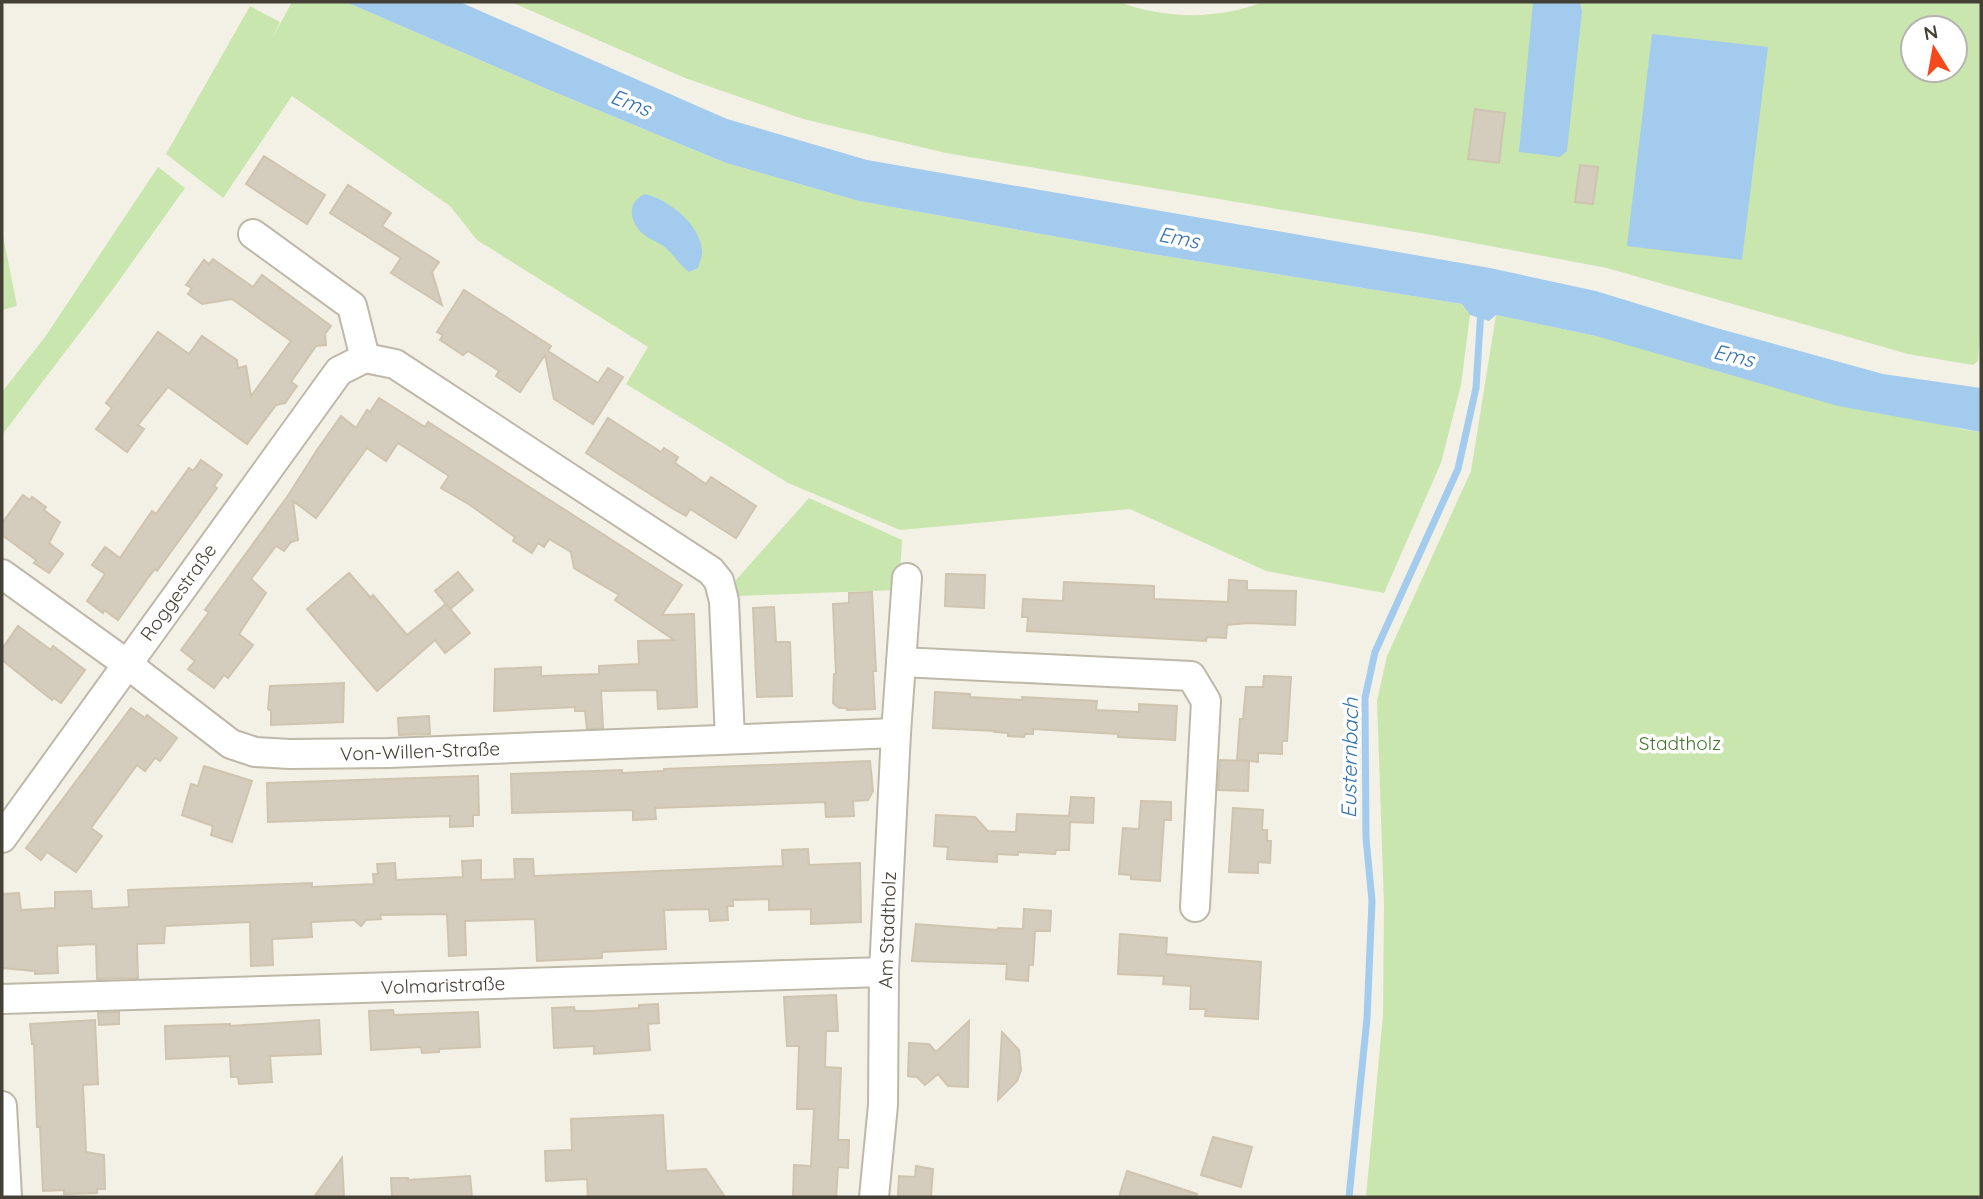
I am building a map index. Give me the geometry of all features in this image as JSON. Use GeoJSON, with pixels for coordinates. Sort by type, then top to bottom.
{"type":"FeatureCollection","features":[{"type":"Feature","properties":{"kind":"street"},"geometry":{"type":"LineString","coordinates":[[253,234],[352,306],[365,358],[395,364],[711,571],[719,581],[724,601],[730,739]]}},
{"type":"Feature","properties":{"kind":"street","name":"Roggestraße"},"geometry":{"type":"LineString","coordinates":[[2,838],[339,371],[365,358]]}},
{"type":"Feature","properties":{"kind":"street","name":"Von-Willen-Straße"},"geometry":{"type":"LineString","coordinates":[[2,574],[127,664],[231,744],[255,752],[389,753],[896,733]]}},
{"type":"Feature","properties":{"kind":"street","name":"Am Stadtholz"},"geometry":{"type":"LineString","coordinates":[[874,1197],[883,1105],[884,972],[907,579]]}},
{"type":"Feature","properties":{"kind":"street"},"geometry":{"type":"LineString","coordinates":[[901,662],[1191,676],[1206,701],[1195,907]]}},
{"type":"Feature","properties":{"kind":"street","name":"Volmaristraße"},"geometry":{"type":"LineString","coordinates":[[2,999],[884,972]]}},
{"type":"Feature","properties":{"kind":"street"},"geometry":{"type":"LineString","coordinates":[[2,1106],[7,1197]]}},
{"type":"Feature","properties":{"kind":"green space"},"geometry":{"type":"Polygon","coordinates":[[[292,2],[346,2],[726,163],[859,201],[1152,254],[1462,304],[1470,315],[1461,385],[1441,463],[1384,593],[1266,571],[1130,509],[900,530],[788,483],[626,384],[648,347],[477,240],[450,206],[292,96],[223,198],[166,154],[250,6],[280,22],[270,42],[292,2]]]}},
{"type":"Feature","properties":{"kind":"green space"},"geometry":{"type":"Polygon","coordinates":[[[511,2],[1119,2],[1154,12],[1191,15],[1228,12],[1263,2],[1981,2],[1981,321],[1978,361],[1973,365],[1908,354],[1607,268],[1426,234],[946,153],[803,119],[685,78],[511,2]]]}},
{"type":"Feature","properties":{"kind":"green space"},"geometry":{"type":"Polygon","coordinates":[[[158,167],[185,188],[113,289],[2,435],[2,392],[45,337],[158,167]]]}},
{"type":"Feature","properties":{"kind":"green space"},"geometry":{"type":"Polygon","coordinates":[[[2,231],[17,306],[2,310],[2,231]]]}},
{"type":"Feature","properties":{"kind":"green space","name":"Stadtholz"},"geometry":{"type":"Polygon","coordinates":[[[1496,315],[1596,336],[1981,432],[1981,1197],[1366,1197],[1383,1015],[1384,905],[1377,701],[1387,656],[1471,471],[1496,315]]]}},
{"type":"Feature","properties":{"kind":"green space"},"geometry":{"type":"Polygon","coordinates":[[[809,498],[902,540],[899,590],[736,596],[736,580],[809,498]]]}},
{"type":"Feature","properties":{"kind":"water","name":"Ems"},"geometry":{"type":"Polygon","coordinates":[[[346,2],[460,2],[727,119],[867,160],[1490,268],[1596,291],[1883,374],[1981,388],[1981,432],[1838,406],[1596,336],[1496,315],[1489,321],[1470,315],[1462,304],[1152,254],[859,201],[726,163],[346,2]]]}},
{"type":"Feature","properties":{"kind":"water"},"geometry":{"type":"Polygon","coordinates":[[[1533,2],[1580,3],[1582,11],[1567,151],[1560,157],[1519,152],[1533,2]]]}},
{"type":"Feature","properties":{"kind":"water"},"geometry":{"type":"Polygon","coordinates":[[[1652,34],[1768,47],[1742,260],[1627,246],[1652,34]]]}},
{"type":"Feature","properties":{"kind":"water"},"geometry":{"type":"Polygon","coordinates":[[[645,194],[673,207],[690,223],[700,241],[702,253],[698,268],[689,272],[666,248],[639,230],[633,219],[632,209],[636,201],[645,194]]]}},
{"type":"Feature","properties":{"kind":"building"},"geometry":{"type":"Polygon","coordinates":[[[1475,109],[1505,113],[1499,163],[1468,159],[1475,109]]]}},
{"type":"Feature","properties":{"kind":"building"},"geometry":{"type":"Polygon","coordinates":[[[264,156],[325,195],[307,224],[246,184],[264,156]]]}},
{"type":"Feature","properties":{"kind":"building"},"geometry":{"type":"Polygon","coordinates":[[[1580,165],[1598,167],[1593,204],[1575,202],[1580,165]]]}},
{"type":"Feature","properties":{"kind":"building"},"geometry":{"type":"Polygon","coordinates":[[[348,185],[391,213],[382,226],[439,262],[432,272],[442,305],[391,273],[401,258],[330,213],[348,185]]]}},
{"type":"Feature","properties":{"kind":"building"},"geometry":{"type":"Polygon","coordinates":[[[213,259],[253,287],[262,275],[331,326],[325,334],[326,345],[316,346],[291,382],[297,386],[285,403],[276,405],[247,444],[168,387],[138,425],[144,429],[127,452],[96,429],[112,408],[106,403],[158,332],[189,354],[202,336],[237,360],[238,368],[246,366],[251,396],[291,341],[232,299],[202,304],[188,294],[192,288],[186,285],[204,260],[209,264],[213,259]]]}},
{"type":"Feature","properties":{"kind":"building"},"geometry":{"type":"Polygon","coordinates":[[[464,290],[551,346],[548,351],[598,383],[608,368],[623,377],[593,424],[554,399],[545,355],[520,392],[496,376],[499,371],[468,351],[463,355],[440,340],[443,335],[437,332],[464,290]]]}},
{"type":"Feature","properties":{"kind":"building"},"geometry":{"type":"Polygon","coordinates":[[[379,398],[425,427],[428,422],[682,585],[662,615],[694,614],[697,707],[658,709],[657,690],[601,691],[603,728],[587,729],[585,711],[575,711],[575,707],[494,711],[495,669],[541,667],[541,676],[599,674],[599,666],[639,664],[638,641],[674,640],[615,600],[619,595],[574,568],[571,552],[549,539],[544,547],[538,543],[532,553],[513,541],[515,537],[441,488],[449,476],[398,443],[386,461],[367,448],[316,518],[293,501],[298,540],[291,542],[284,551],[276,546],[251,579],[266,593],[239,634],[253,645],[228,678],[224,675],[214,688],[188,669],[195,661],[181,650],[209,612],[205,610],[287,497],[317,450],[341,416],[356,428],[367,410],[370,412],[379,398]]]}},
{"type":"Feature","properties":{"kind":"building"},"geometry":{"type":"Polygon","coordinates":[[[608,418],[661,452],[664,448],[678,457],[675,463],[706,484],[711,477],[756,506],[736,538],[690,509],[686,516],[675,510],[586,453],[608,418]]]}},
{"type":"Feature","properties":{"kind":"building"},"geometry":{"type":"Polygon","coordinates":[[[201,460],[222,475],[214,486],[217,488],[118,620],[104,610],[103,613],[87,601],[105,574],[92,565],[105,547],[120,558],[152,511],[156,514],[189,468],[193,471],[201,460]]]}},
{"type":"Feature","properties":{"kind":"building"},"geometry":{"type":"Polygon","coordinates":[[[23,495],[30,500],[32,497],[46,507],[44,510],[60,522],[49,543],[63,554],[49,573],[2,535],[2,523],[23,495]]]}},
{"type":"Feature","properties":{"kind":"building"},"geometry":{"type":"Polygon","coordinates":[[[458,572],[473,590],[450,609],[435,591],[458,572]]]}},
{"type":"Feature","properties":{"kind":"building"},"geometry":{"type":"Polygon","coordinates":[[[349,573],[371,598],[373,595],[407,635],[446,604],[470,633],[445,653],[435,640],[377,691],[307,609],[349,573]]]}},
{"type":"Feature","properties":{"kind":"building"},"geometry":{"type":"Polygon","coordinates":[[[946,574],[985,575],[984,608],[945,606],[946,574]]]}},
{"type":"Feature","properties":{"kind":"building"},"geometry":{"type":"Polygon","coordinates":[[[1229,580],[1247,581],[1247,590],[1296,591],[1295,625],[1227,625],[1226,638],[1207,637],[1206,641],[1027,631],[1028,617],[1022,617],[1023,599],[1063,601],[1064,582],[1154,586],[1154,599],[1228,602],[1229,580]]]}},
{"type":"Feature","properties":{"kind":"building"},"geometry":{"type":"Polygon","coordinates":[[[872,592],[875,709],[847,710],[833,703],[836,674],[833,604],[849,603],[849,593],[872,592]]]}},
{"type":"Feature","properties":{"kind":"building"},"geometry":{"type":"Polygon","coordinates":[[[774,607],[776,642],[790,642],[792,696],[757,697],[753,608],[774,607]]]}},
{"type":"Feature","properties":{"kind":"building"},"geometry":{"type":"Polygon","coordinates":[[[18,626],[51,650],[53,646],[85,670],[61,703],[54,698],[52,700],[2,660],[2,649],[18,626]]]}},
{"type":"Feature","properties":{"kind":"building"},"geometry":{"type":"Polygon","coordinates":[[[1264,676],[1291,677],[1287,741],[1282,741],[1282,754],[1258,753],[1258,762],[1249,761],[1248,791],[1218,790],[1220,760],[1248,761],[1237,760],[1246,687],[1263,687],[1264,676]]]}},
{"type":"Feature","properties":{"kind":"building"},"geometry":{"type":"Polygon","coordinates":[[[344,683],[343,722],[271,725],[271,711],[268,709],[270,686],[344,683]]]}},
{"type":"Feature","properties":{"kind":"building"},"geometry":{"type":"Polygon","coordinates":[[[935,692],[1022,700],[1022,697],[1097,701],[1096,710],[1139,712],[1139,704],[1177,706],[1175,740],[1033,729],[1033,734],[1025,734],[1024,737],[1008,736],[1008,733],[996,731],[933,728],[935,692]]]}},
{"type":"Feature","properties":{"kind":"building"},"geometry":{"type":"Polygon","coordinates":[[[131,708],[145,718],[147,715],[177,738],[160,761],[155,758],[145,771],[137,765],[91,828],[102,836],[76,872],[47,852],[41,860],[26,848],[131,708]]]}},
{"type":"Feature","properties":{"kind":"building"},"geometry":{"type":"Polygon","coordinates":[[[429,716],[430,734],[399,735],[398,718],[429,716]]]}},
{"type":"Feature","properties":{"kind":"building"},"geometry":{"type":"Polygon","coordinates":[[[870,761],[873,791],[868,800],[853,801],[854,816],[826,817],[825,802],[655,808],[656,819],[633,820],[633,810],[512,813],[511,774],[622,770],[622,773],[870,761]]]}},
{"type":"Feature","properties":{"kind":"building"},"geometry":{"type":"Polygon","coordinates":[[[204,766],[252,781],[232,842],[211,835],[213,826],[182,815],[191,784],[198,786],[204,766]]]}},
{"type":"Feature","properties":{"kind":"building"},"geometry":{"type":"Polygon","coordinates":[[[478,776],[479,815],[473,815],[473,826],[450,827],[450,816],[268,822],[267,783],[478,776]]]}},
{"type":"Feature","properties":{"kind":"building"},"geometry":{"type":"Polygon","coordinates":[[[1071,797],[1094,798],[1093,823],[1070,822],[1069,850],[1056,850],[1055,854],[997,854],[997,862],[947,859],[948,847],[934,846],[936,815],[975,817],[988,831],[1016,832],[1017,814],[1069,816],[1071,797]]]}},
{"type":"Feature","properties":{"kind":"building"},"geometry":{"type":"Polygon","coordinates":[[[1141,801],[1171,802],[1171,820],[1164,820],[1160,881],[1131,879],[1131,875],[1119,874],[1123,828],[1139,829],[1141,801]]]}},
{"type":"Feature","properties":{"kind":"building"},"geometry":{"type":"Polygon","coordinates":[[[1233,808],[1263,810],[1262,830],[1267,830],[1267,841],[1271,841],[1270,863],[1258,862],[1258,873],[1229,872],[1233,808]]]}},
{"type":"Feature","properties":{"kind":"building"},"geometry":{"type":"Polygon","coordinates":[[[808,849],[809,865],[860,863],[861,922],[811,924],[811,909],[769,910],[769,899],[733,900],[733,906],[727,906],[728,920],[710,921],[709,909],[664,910],[666,949],[602,952],[602,958],[537,961],[535,919],[465,921],[466,955],[449,956],[447,914],[380,915],[381,919],[366,920],[361,926],[354,920],[311,922],[312,937],[272,939],[273,965],[251,966],[250,922],[165,926],[164,943],[137,944],[138,978],[97,979],[96,944],[57,946],[58,973],[35,974],[35,971],[2,968],[2,894],[19,893],[21,910],[55,908],[55,892],[91,891],[92,909],[129,907],[128,890],[312,883],[312,887],[374,884],[373,874],[378,874],[377,864],[395,863],[396,880],[463,877],[462,861],[481,860],[481,880],[515,879],[514,859],[533,859],[534,876],[783,866],[782,850],[808,849]]]}},
{"type":"Feature","properties":{"kind":"building"},"geometry":{"type":"Polygon","coordinates":[[[1024,909],[1051,911],[1050,931],[1035,931],[1033,965],[1029,965],[1028,981],[1006,979],[1007,964],[912,961],[916,924],[997,930],[1023,929],[1024,909]]]}},
{"type":"Feature","properties":{"kind":"building"},"geometry":{"type":"Polygon","coordinates":[[[1120,934],[1167,938],[1166,954],[1261,962],[1258,1019],[1205,1016],[1206,1009],[1190,1009],[1191,986],[1163,984],[1164,976],[1118,974],[1120,934]]]}},
{"type":"Feature","properties":{"kind":"building"},"geometry":{"type":"Polygon","coordinates":[[[836,995],[838,1031],[826,1031],[825,1067],[841,1068],[838,1140],[849,1140],[848,1168],[838,1167],[836,1197],[793,1197],[794,1165],[811,1166],[814,1109],[797,1109],[799,1046],[787,1046],[784,997],[836,995]]]}},
{"type":"Feature","properties":{"kind":"building"},"geometry":{"type":"Polygon","coordinates":[[[658,1004],[659,1023],[648,1024],[650,1050],[594,1054],[594,1046],[554,1048],[552,1008],[574,1007],[575,1011],[593,1011],[658,1004]]]}},
{"type":"Feature","properties":{"kind":"building"},"geometry":{"type":"Polygon","coordinates":[[[393,1010],[394,1015],[478,1012],[480,1047],[439,1049],[439,1052],[422,1053],[421,1047],[371,1050],[369,1011],[393,1010]]]}},
{"type":"Feature","properties":{"kind":"building"},"geometry":{"type":"Polygon","coordinates":[[[119,1012],[119,1024],[99,1025],[98,1013],[119,1012]]]}},
{"type":"Feature","properties":{"kind":"building"},"geometry":{"type":"Polygon","coordinates":[[[95,1020],[98,1084],[83,1085],[86,1152],[104,1155],[105,1189],[97,1189],[97,1193],[64,1194],[64,1190],[43,1191],[34,1044],[30,1024],[95,1020]]]}},
{"type":"Feature","properties":{"kind":"building"},"geometry":{"type":"Polygon","coordinates":[[[319,1020],[321,1054],[270,1056],[272,1082],[239,1084],[238,1077],[231,1077],[230,1056],[166,1059],[165,1026],[230,1026],[319,1020]]]}},
{"type":"Feature","properties":{"kind":"building"},"geometry":{"type":"Polygon","coordinates":[[[969,1021],[968,1087],[948,1086],[938,1074],[925,1085],[917,1077],[908,1076],[909,1043],[929,1044],[936,1052],[969,1021]]]}},
{"type":"Feature","properties":{"kind":"building"},"geometry":{"type":"Polygon","coordinates":[[[1002,1032],[1019,1050],[1021,1070],[1017,1081],[998,1100],[1002,1032]]]}},
{"type":"Feature","properties":{"kind":"building"},"geometry":{"type":"Polygon","coordinates":[[[663,1115],[666,1171],[706,1169],[725,1197],[588,1197],[587,1179],[546,1181],[545,1151],[572,1150],[571,1119],[663,1115]]]}},
{"type":"Feature","properties":{"kind":"building"},"geometry":{"type":"Polygon","coordinates":[[[1213,1137],[1252,1147],[1241,1187],[1201,1175],[1213,1137]]]}},
{"type":"Feature","properties":{"kind":"building"},"geometry":{"type":"Polygon","coordinates":[[[342,1158],[344,1197],[314,1197],[342,1158]]]}},
{"type":"Feature","properties":{"kind":"building"},"geometry":{"type":"Polygon","coordinates":[[[916,1166],[933,1169],[931,1197],[898,1197],[899,1176],[915,1177],[916,1166]]]}},
{"type":"Feature","properties":{"kind":"building"},"geometry":{"type":"Polygon","coordinates":[[[1127,1171],[1197,1194],[1196,1197],[1119,1197],[1127,1171]]]}},
{"type":"Feature","properties":{"kind":"building"},"geometry":{"type":"Polygon","coordinates":[[[470,1176],[472,1197],[392,1197],[391,1178],[408,1180],[470,1176]]]}},
{"type":"Feature","properties":{"kind":"waterway","name":"Eusternbach"},"geometry":{"type":"LineString","coordinates":[[1349,1197],[1367,1018],[1372,901],[1366,838],[1365,698],[1375,652],[1458,469],[1476,388],[1481,310]]}}]}
